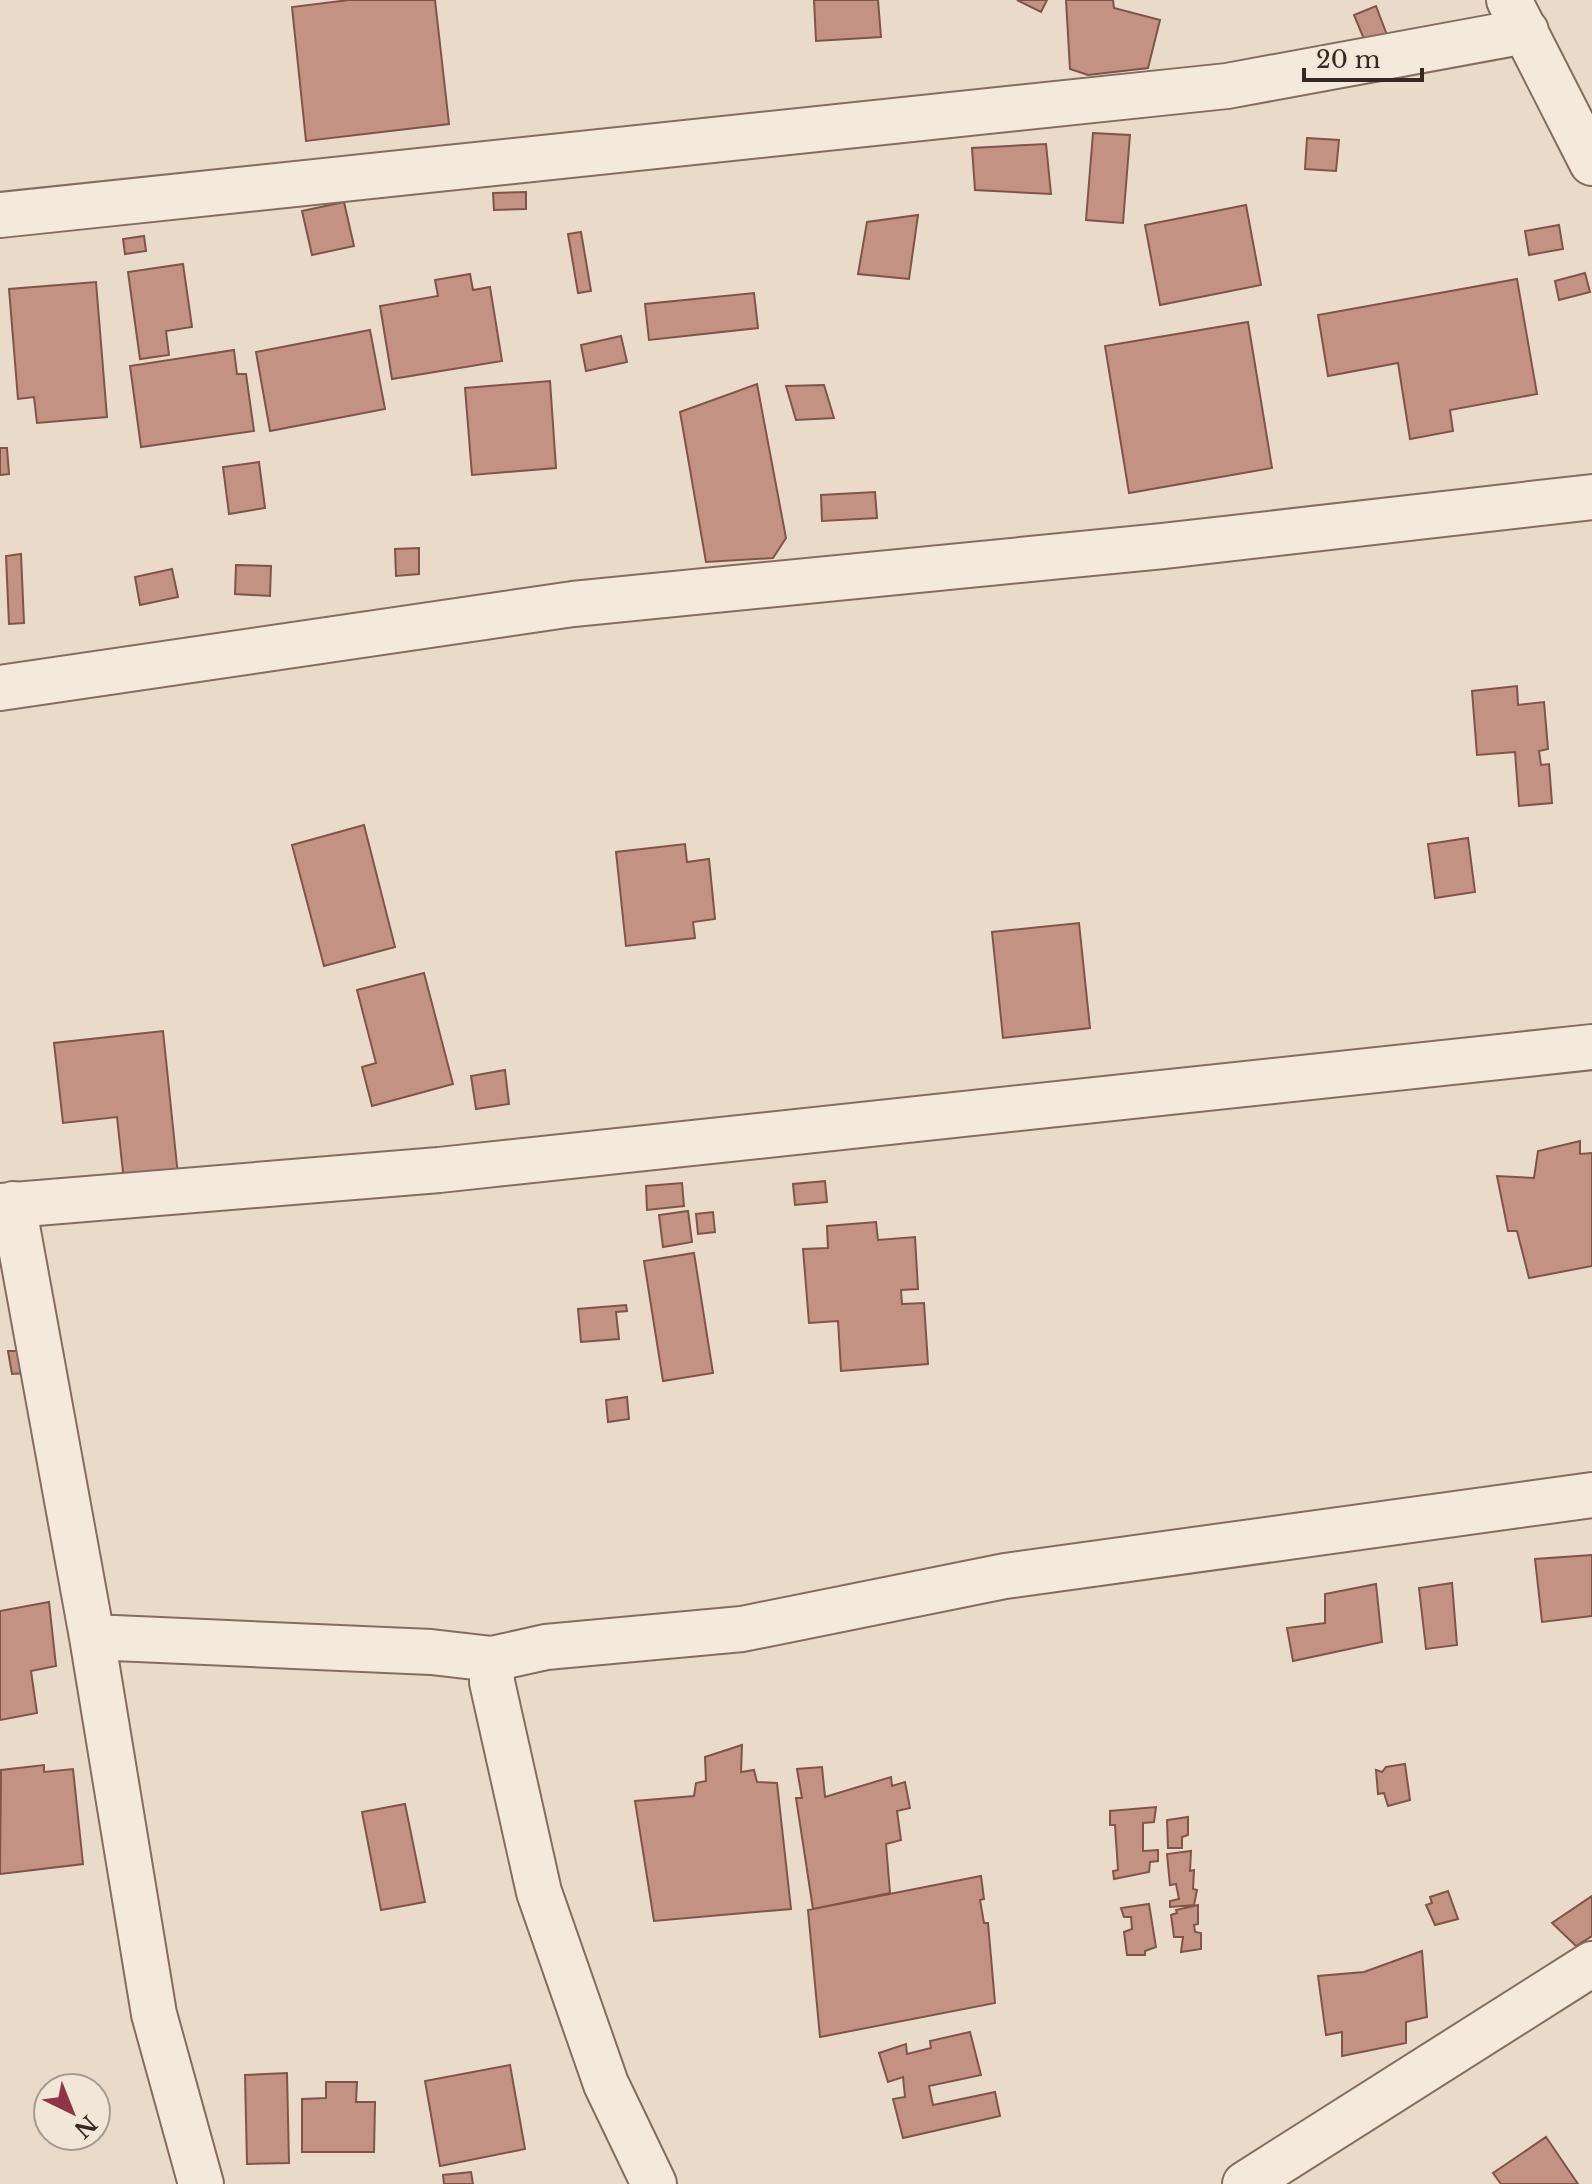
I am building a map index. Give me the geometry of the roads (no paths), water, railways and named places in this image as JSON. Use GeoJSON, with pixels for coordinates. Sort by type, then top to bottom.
{"type":"FeatureCollection","features":[{"type":"Feature","properties":{"kind":"street"},"geometry":{"type":"LineString","coordinates":[[0,215],[1227,86],[1518,16],[1589,146]]}},
{"type":"Feature","properties":{"kind":"street"},"geometry":{"type":"LineString","coordinates":[[0,688],[573,604],[1163,546],[1592,497]]}},
{"type":"Feature","properties":{"kind":"street"},"geometry":{"type":"LineString","coordinates":[[201,2184],[154,2014],[92,1637],[7,1205],[439,1170],[1592,1047]]}},
{"type":"Feature","properties":{"kind":"street"},"geometry":{"type":"LineString","coordinates":[[92,1637],[431,1652],[492,1659],[546,1647],[742,1629],[1005,1576],[1592,1495]]}},
{"type":"Feature","properties":{"kind":"street"},"geometry":{"type":"LineString","coordinates":[[492,1659],[492,1682],[539,1892],[606,2084],[654,2184]]}},
{"type":"Feature","properties":{"kind":"street"},"geometry":{"type":"LineString","coordinates":[[1245,2184],[1592,1964]]}}]}
